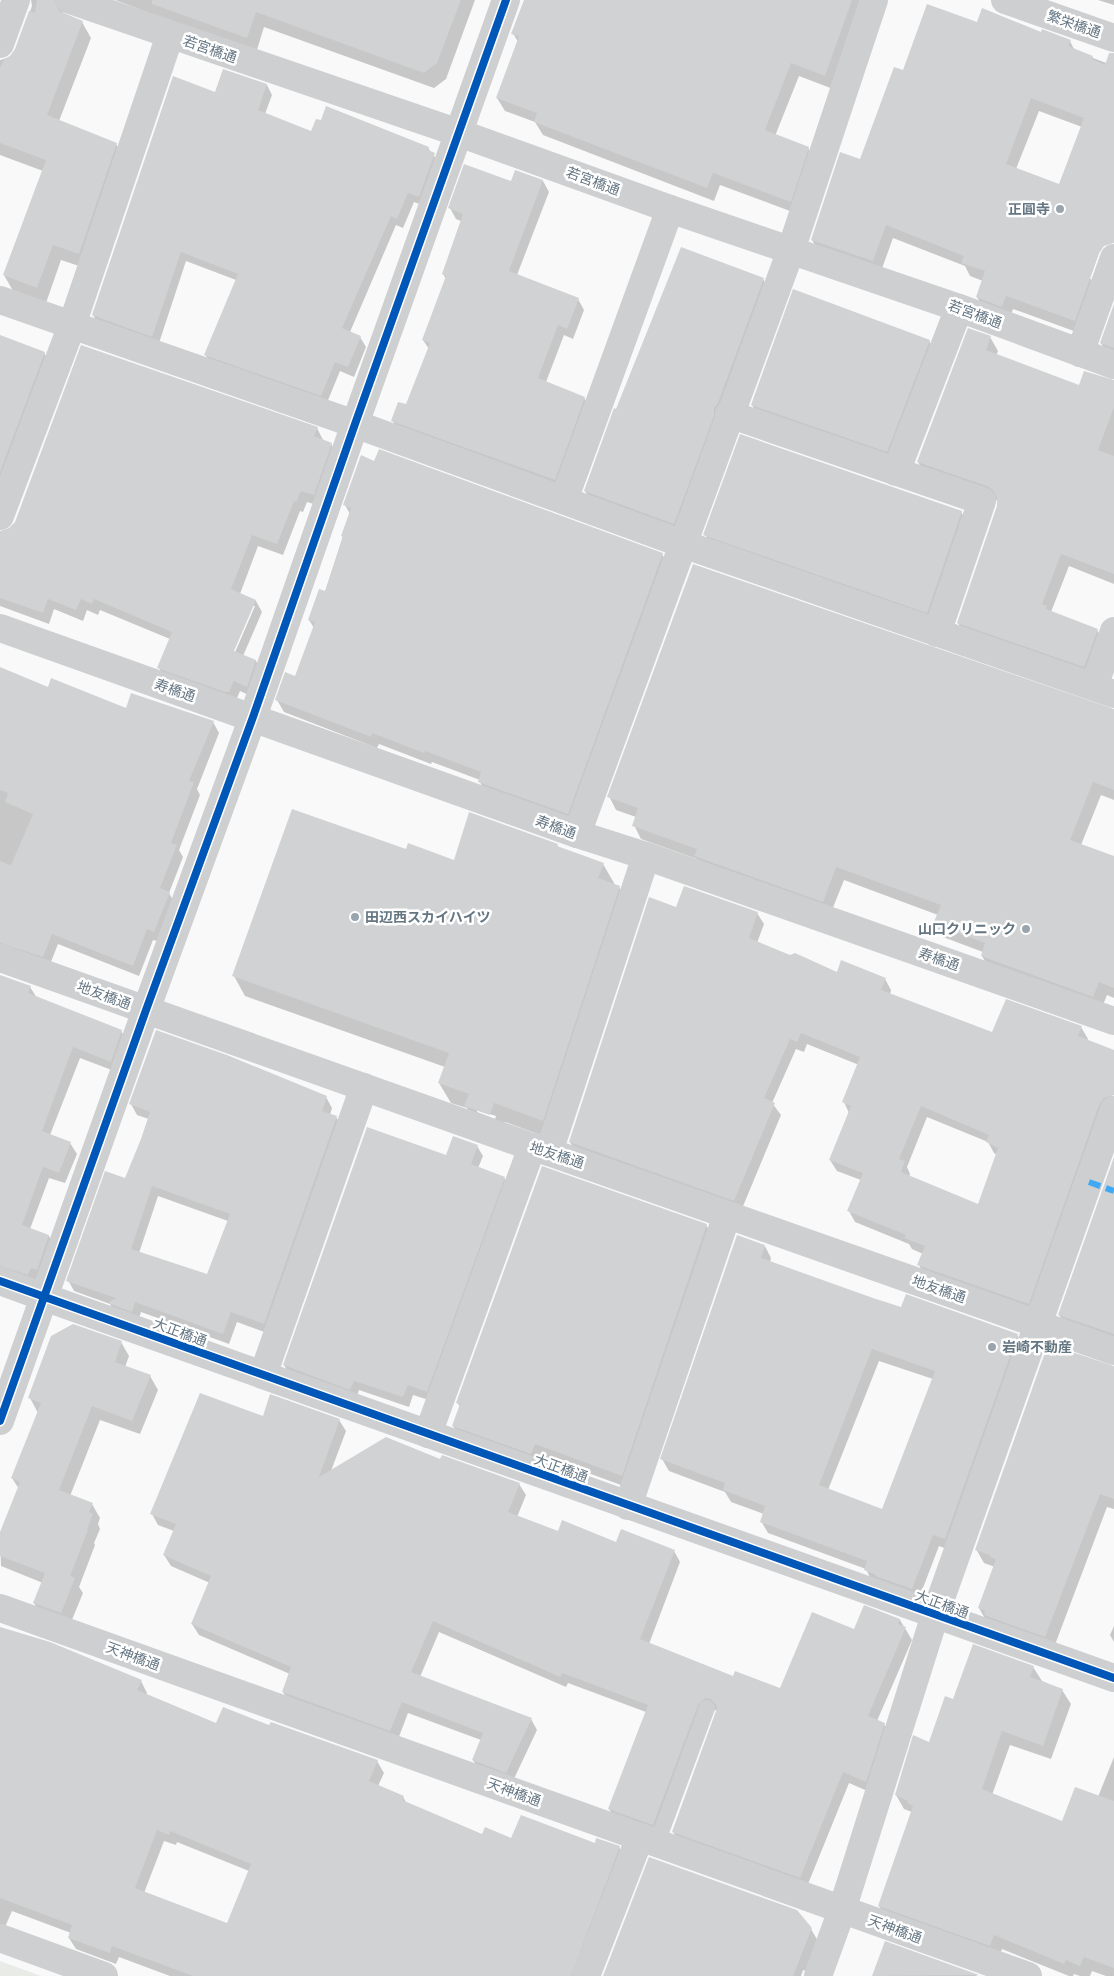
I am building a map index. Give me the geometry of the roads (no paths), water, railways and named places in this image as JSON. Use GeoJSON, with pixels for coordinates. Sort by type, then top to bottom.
{"type":"FeatureCollection","features":[{"type":"Feature","properties":{"kind":"street"},"geometry":{"type":"LineString","coordinates":[[0,44],[16,0]]}},
{"type":"Feature","properties":{"kind":"street","name":"若宮橋通"},"geometry":{"type":"LineString","coordinates":[[70,0],[459,133],[670,209],[959,308],[1114,365]]}},
{"type":"Feature","properties":{"kind":"street"},"geometry":{"type":"LineString","coordinates":[[0,1421],[146,1010],[253,718],[355,424],[506,0]]}},
{"type":"Feature","properties":{"kind":"street"},"geometry":{"type":"LineString","coordinates":[[577,834],[729,414],[791,250],[874,0]]}},
{"type":"Feature","properties":{"kind":"street","name":"繁栄橋通"},"geometry":{"type":"LineString","coordinates":[[1006,0],[1114,38]]}},
{"type":"Feature","properties":{"kind":"street"},"geometry":{"type":"LineString","coordinates":[[0,516],[72,325],[170,35]]}},
{"type":"Feature","properties":{"kind":"street"},"geometry":{"type":"LineString","coordinates":[[564,500],[670,209]]}},
{"type":"Feature","properties":{"kind":"street"},"geometry":{"type":"LineString","coordinates":[[1080,353],[1114,258]]}},
{"type":"Feature","properties":{"kind":"street"},"geometry":{"type":"LineString","coordinates":[[0,300],[355,424],[683,544],[1104,690],[1114,631]]}},
{"type":"Feature","properties":{"kind":"street"},"geometry":{"type":"LineString","coordinates":[[896,472],[959,308]]}},
{"type":"Feature","properties":{"kind":"street"},"geometry":{"type":"LineString","coordinates":[[729,414],[982,501],[937,633]]}},
{"type":"Feature","properties":{"kind":"street","name":"寿橋通"},"geometry":{"type":"LineString","coordinates":[[0,628],[577,834],[646,856],[1114,1021]]}},
{"type":"Feature","properties":{"kind":"street"},"geometry":{"type":"LineString","coordinates":[[428,1434],[541,1149],[646,856]]}},
{"type":"Feature","properties":{"kind":"street","name":"地友橋通"},"geometry":{"type":"LineString","coordinates":[[0,958],[1114,1351]]}},
{"type":"Feature","properties":{"kind":"street"},"geometry":{"type":"LineString","coordinates":[[263,1375],[364,1087]]}},
{"type":"Feature","properties":{"kind":"street"},"geometry":{"type":"LineString","coordinates":[[818,1976],[842,1910],[935,1615],[1114,1110]]}},
{"type":"Feature","properties":{"kind":"street"},"geometry":{"type":"LineString","coordinates":[[628,1506],[727,1215]]}},
{"type":"Feature","properties":{"kind":"street","name":"大正橋通"},"geometry":{"type":"LineString","coordinates":[[0,1281],[1114,1678]]}},
{"type":"Feature","properties":{"kind":"street","name":"天神橋通"},"geometry":{"type":"LineString","coordinates":[[0,1608],[648,1840],[1012,1973]]}},
{"type":"Feature","properties":{"kind":"street"},"geometry":{"type":"LineString","coordinates":[[586,1976],[648,1840]]}},
{"type":"Feature","properties":{"kind":"street"},"geometry":{"type":"LineString","coordinates":[[0,1938],[104,1976]]}},
{"type":"Feature","properties":{"kind":"lane"},"geometry":{"type":"LineString","coordinates":[[648,1840],[707,1708]]}},
{"type":"Feature","properties":{"kind":"place","name":"正圓寺"},"geometry":{"type":"Point","coordinates":[1060,209]}},
{"type":"Feature","properties":{"kind":"place","name":"田辺西スカイハイツ"},"geometry":{"type":"Point","coordinates":[355,917]}},
{"type":"Feature","properties":{"kind":"place","name":"山口クリニック"},"geometry":{"type":"Point","coordinates":[1026,929]}},
{"type":"Feature","properties":{"kind":"place","name":"岩崎不動産"},"geometry":{"type":"Point","coordinates":[992,1347]}}]}
